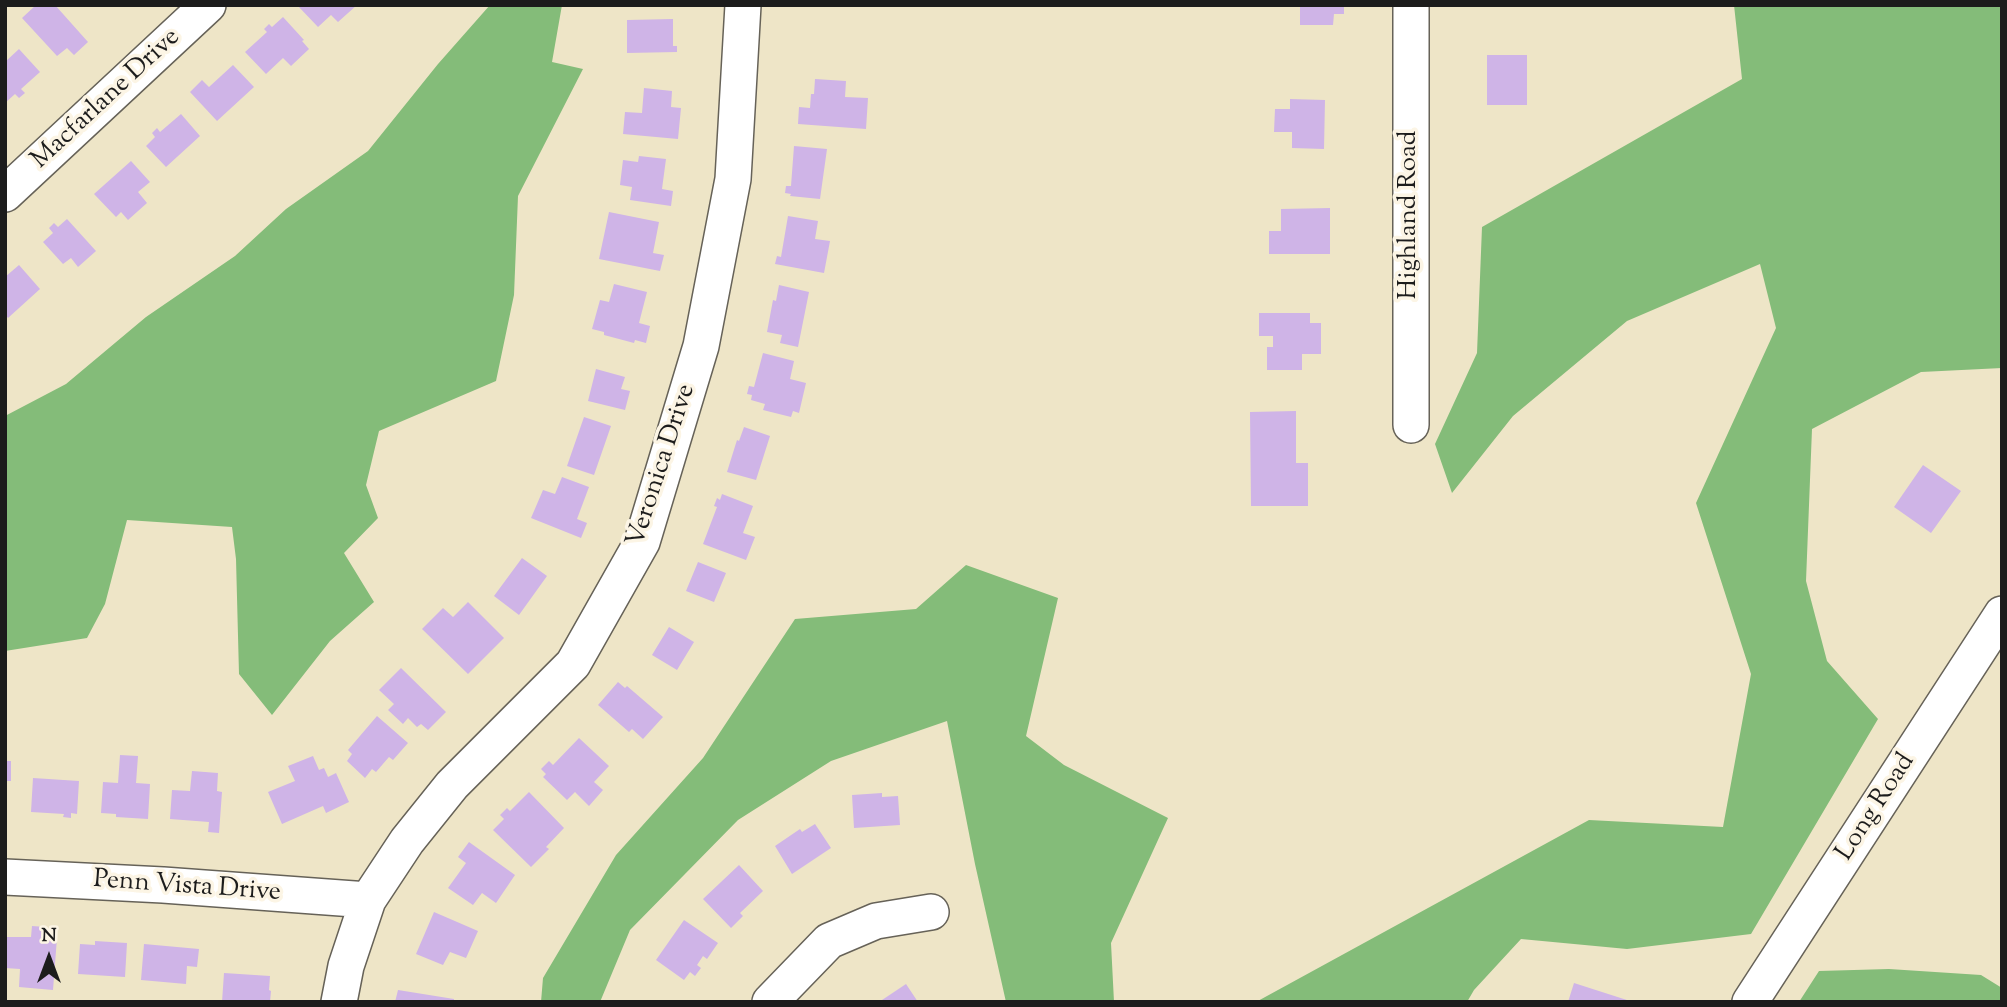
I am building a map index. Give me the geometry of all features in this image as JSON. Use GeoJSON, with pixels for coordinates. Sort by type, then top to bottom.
{"type":"FeatureCollection","features":[{"type":"Feature","properties":{"kind":"street","name":"Macfarlane Drive"},"geometry":{"type":"LineString","coordinates":[[5,194],[208,5]]}},
{"type":"Feature","properties":{"kind":"street","name":"Veronica Drive"},"geometry":{"type":"LineString","coordinates":[[339,1002],[346,966],[368,900],[407,841],[452,785],[573,664],[642,542],[701,345],[730,192],[743,5]]}},
{"type":"Feature","properties":{"kind":"street","name":"Highland Road"},"geometry":{"type":"LineString","coordinates":[[1410,5],[1410,425]]}},
{"type":"Feature","properties":{"kind":"street","name":"Long Road"},"geometry":{"type":"LineString","coordinates":[[1750,1002],[2002,614]]}},
{"type":"Feature","properties":{"kind":"street","name":"Penn Vista Drive"},"geometry":{"type":"LineString","coordinates":[[5,877],[368,900]]}},
{"type":"Feature","properties":{"kind":"street"},"geometry":{"type":"LineString","coordinates":[[770,1002],[829,941],[876,920],[931,912]]}},
{"type":"Feature","properties":{"kind":"green space"},"geometry":{"type":"Polygon","coordinates":[[[490,5],[562,5],[552,62],[583,69],[518,196],[514,295],[496,381],[379,431],[366,485],[378,518],[344,553],[374,602],[330,641],[272,715],[239,674],[236,559],[232,527],[127,520],[105,604],[87,638],[5,651],[5,416],[66,384],[146,317],[235,256],[286,209],[368,151],[490,5]]]}},
{"type":"Feature","properties":{"kind":"green space"},"geometry":{"type":"Polygon","coordinates":[[[1734,5],[2002,5],[2002,368],[1921,372],[1812,429],[1806,581],[1827,661],[1878,719],[1751,934],[1627,949],[1521,939],[1474,990],[1467,1002],[1256,1002],[1589,820],[1723,827],[1751,674],[1696,503],[1776,328],[1760,264],[1627,321],[1513,416],[1452,493],[1435,444],[1477,353],[1482,227],[1742,79],[1734,5]]]}},
{"type":"Feature","properties":{"kind":"green space"},"geometry":{"type":"Polygon","coordinates":[[[966,565],[1058,598],[1026,736],[1064,765],[1168,818],[1111,943],[1114,1002],[1006,1002],[947,721],[831,761],[738,820],[630,930],[600,1002],[541,1002],[543,978],[616,855],[703,758],[795,619],[916,609],[966,565]]]}},
{"type":"Feature","properties":{"kind":"green space"},"geometry":{"type":"Polygon","coordinates":[[[1889,969],[1981,975],[2002,988],[2002,1002],[1799,1002],[1819,971],[1889,969]]]}},
{"type":"Feature","properties":{"kind":"building"},"geometry":{"type":"Polygon","coordinates":[[[36,5],[55,5],[88,42],[74,55],[67,48],[57,56],[22,18],[36,5]]]}},
{"type":"Feature","properties":{"kind":"building"},"geometry":{"type":"Polygon","coordinates":[[[297,5],[357,5],[338,22],[331,15],[318,27],[297,5]]]}},
{"type":"Feature","properties":{"kind":"building"},"geometry":{"type":"Polygon","coordinates":[[[1300,5],[1344,5],[1344,14],[1334,14],[1333,25],[1300,25],[1300,5]]]}},
{"type":"Feature","properties":{"kind":"building"},"geometry":{"type":"Polygon","coordinates":[[[283,17],[309,49],[291,66],[283,58],[266,74],[245,52],[267,32],[264,29],[269,24],[272,27],[283,17]]]}},
{"type":"Feature","properties":{"kind":"building"},"geometry":{"type":"Polygon","coordinates":[[[673,19],[673,46],[677,46],[677,52],[627,53],[627,20],[673,19]]]}},
{"type":"Feature","properties":{"kind":"building"},"geometry":{"type":"Polygon","coordinates":[[[19,49],[40,72],[21,89],[25,93],[19,98],[15,94],[5,103],[5,62],[19,49]]]}},
{"type":"Feature","properties":{"kind":"building"},"geometry":{"type":"Polygon","coordinates":[[[1487,55],[1527,55],[1527,105],[1487,105],[1487,55]]]}},
{"type":"Feature","properties":{"kind":"building"},"geometry":{"type":"Polygon","coordinates":[[[233,65],[254,87],[217,121],[190,92],[202,80],[209,87],[233,65]]]}},
{"type":"Feature","properties":{"kind":"building"},"geometry":{"type":"Polygon","coordinates":[[[815,79],[846,81],[845,97],[868,98],[866,129],[798,124],[799,107],[810,108],[815,79]]]}},
{"type":"Feature","properties":{"kind":"building"},"geometry":{"type":"Polygon","coordinates":[[[644,88],[672,91],[671,107],[681,108],[678,139],[623,134],[625,112],[642,113],[644,88]]]}},
{"type":"Feature","properties":{"kind":"building"},"geometry":{"type":"Polygon","coordinates":[[[1290,99],[1325,100],[1324,149],[1292,148],[1292,132],[1274,132],[1275,109],[1290,109],[1290,99]]]}},
{"type":"Feature","properties":{"kind":"building"},"geometry":{"type":"Polygon","coordinates":[[[181,114],[200,136],[166,167],[146,146],[155,137],[152,133],[157,128],[160,132],[181,114]]]}},
{"type":"Feature","properties":{"kind":"building"},"geometry":{"type":"Polygon","coordinates":[[[794,146],[827,149],[820,199],[790,196],[791,194],[785,193],[786,186],[791,186],[794,146]]]}},
{"type":"Feature","properties":{"kind":"building"},"geometry":{"type":"Polygon","coordinates":[[[639,156],[666,159],[662,189],[673,191],[671,206],[630,200],[632,187],[620,185],[623,160],[638,162],[639,156]]]}},
{"type":"Feature","properties":{"kind":"building"},"geometry":{"type":"Polygon","coordinates":[[[131,161],[150,182],[138,192],[147,203],[128,220],[121,212],[116,217],[94,194],[131,161]]]}},
{"type":"Feature","properties":{"kind":"building"},"geometry":{"type":"Polygon","coordinates":[[[1330,208],[1330,254],[1269,254],[1269,231],[1281,231],[1281,209],[1330,208]]]}},
{"type":"Feature","properties":{"kind":"building"},"geometry":{"type":"Polygon","coordinates":[[[609,212],[659,222],[653,253],[664,255],[660,271],[599,259],[609,212]]]}},
{"type":"Feature","properties":{"kind":"building"},"geometry":{"type":"Polygon","coordinates":[[[788,216],[818,221],[815,239],[830,241],[824,273],[775,264],[777,256],[781,257],[788,216]]]}},
{"type":"Feature","properties":{"kind":"building"},"geometry":{"type":"Polygon","coordinates":[[[67,219],[96,251],[78,267],[71,258],[63,264],[43,242],[53,233],[49,228],[54,223],[58,227],[67,219]]]}},
{"type":"Feature","properties":{"kind":"building"},"geometry":{"type":"Polygon","coordinates":[[[19,265],[40,289],[8,318],[5,314],[5,277],[19,265]]]}},
{"type":"Feature","properties":{"kind":"building"},"geometry":{"type":"Polygon","coordinates":[[[614,284],[647,292],[639,323],[650,326],[646,343],[635,340],[634,343],[592,329],[600,300],[609,302],[614,284]]]}},
{"type":"Feature","properties":{"kind":"building"},"geometry":{"type":"Polygon","coordinates":[[[779,285],[809,292],[798,347],[780,343],[782,335],[767,332],[773,300],[776,301],[779,285]]]}},
{"type":"Feature","properties":{"kind":"building"},"geometry":{"type":"Polygon","coordinates":[[[1259,313],[1310,313],[1310,323],[1321,323],[1321,354],[1302,354],[1302,370],[1267,370],[1267,347],[1273,347],[1273,336],[1259,336],[1259,313]]]}},
{"type":"Feature","properties":{"kind":"building"},"geometry":{"type":"Polygon","coordinates":[[[763,353],[794,361],[790,379],[806,383],[799,413],[793,411],[791,417],[763,410],[765,404],[751,400],[752,395],[747,394],[749,386],[754,387],[763,353]]]}},
{"type":"Feature","properties":{"kind":"building"},"geometry":{"type":"Polygon","coordinates":[[[596,369],[625,377],[621,389],[630,391],[625,410],[588,401],[596,369]]]}},
{"type":"Feature","properties":{"kind":"building"},"geometry":{"type":"Polygon","coordinates":[[[1296,411],[1296,463],[1308,463],[1308,506],[1251,506],[1250,412],[1296,411]]]}},
{"type":"Feature","properties":{"kind":"building"},"geometry":{"type":"Polygon","coordinates":[[[584,417],[611,426],[594,475],[567,466],[584,417]]]}},
{"type":"Feature","properties":{"kind":"building"},"geometry":{"type":"Polygon","coordinates":[[[744,427],[770,436],[756,480],[727,472],[744,427]]]}},
{"type":"Feature","properties":{"kind":"building"},"geometry":{"type":"Polygon","coordinates":[[[1923,465],[1961,491],[1931,533],[1894,507],[1923,465]]]}},
{"type":"Feature","properties":{"kind":"building"},"geometry":{"type":"Polygon","coordinates":[[[562,477],[589,487],[577,519],[587,523],[581,538],[531,518],[543,490],[555,494],[562,477]]]}},
{"type":"Feature","properties":{"kind":"building"},"geometry":{"type":"Polygon","coordinates":[[[722,494],[753,506],[743,533],[755,537],[746,560],[703,544],[717,507],[714,506],[717,498],[720,500],[722,494]]]}},
{"type":"Feature","properties":{"kind":"building"},"geometry":{"type":"Polygon","coordinates":[[[522,558],[547,576],[519,615],[494,596],[522,558]]]}},
{"type":"Feature","properties":{"kind":"building"},"geometry":{"type":"Polygon","coordinates":[[[698,562],[726,573],[714,602],[686,591],[698,562]]]}},
{"type":"Feature","properties":{"kind":"building"},"geometry":{"type":"Polygon","coordinates":[[[468,602],[504,638],[468,674],[422,629],[443,608],[453,617],[468,602]]]}},
{"type":"Feature","properties":{"kind":"building"},"geometry":{"type":"Polygon","coordinates":[[[669,627],[694,642],[677,670],[652,655],[669,627]]]}},
{"type":"Feature","properties":{"kind":"building"},"geometry":{"type":"Polygon","coordinates":[[[401,668],[446,712],[428,730],[421,724],[417,727],[408,718],[403,724],[388,710],[394,704],[379,690],[401,668]]]}},
{"type":"Feature","properties":{"kind":"building"},"geometry":{"type":"Polygon","coordinates":[[[618,682],[625,688],[627,686],[663,717],[643,739],[632,729],[629,732],[598,705],[618,682]]]}},
{"type":"Feature","properties":{"kind":"building"},"geometry":{"type":"Polygon","coordinates":[[[377,716],[408,743],[393,760],[389,757],[376,772],[372,769],[365,778],[347,761],[352,754],[348,750],[377,716]]]}},
{"type":"Feature","properties":{"kind":"building"},"geometry":{"type":"Polygon","coordinates":[[[579,738],[609,766],[594,782],[603,790],[589,806],[575,792],[567,800],[543,777],[546,774],[541,769],[549,761],[553,765],[579,738]]]}},
{"type":"Feature","properties":{"kind":"building"},"geometry":{"type":"Polygon","coordinates":[[[120,755],[138,756],[136,783],[150,784],[148,819],[101,813],[103,782],[118,783],[120,755]]]}},
{"type":"Feature","properties":{"kind":"building"},"geometry":{"type":"Polygon","coordinates":[[[313,756],[319,770],[324,768],[328,777],[336,773],[349,802],[326,813],[323,806],[282,824],[268,792],[295,781],[288,766],[313,756]]]}},
{"type":"Feature","properties":{"kind":"building"},"geometry":{"type":"Polygon","coordinates":[[[5,761],[11,761],[11,781],[5,781],[5,761]]]}},
{"type":"Feature","properties":{"kind":"building"},"geometry":{"type":"Polygon","coordinates":[[[192,771],[218,773],[217,791],[222,792],[219,833],[208,832],[209,822],[170,819],[172,790],[190,791],[192,771]]]}},
{"type":"Feature","properties":{"kind":"building"},"geometry":{"type":"Polygon","coordinates":[[[33,778],[79,781],[77,814],[71,813],[71,818],[63,817],[64,814],[31,812],[33,778]]]}},
{"type":"Feature","properties":{"kind":"building"},"geometry":{"type":"Polygon","coordinates":[[[529,792],[564,828],[546,847],[549,849],[531,867],[493,830],[504,819],[500,815],[507,808],[510,811],[529,792]]]}},
{"type":"Feature","properties":{"kind":"building"},"geometry":{"type":"Polygon","coordinates":[[[882,793],[882,797],[898,796],[900,825],[854,828],[852,795],[882,793]]]}},
{"type":"Feature","properties":{"kind":"building"},"geometry":{"type":"Polygon","coordinates":[[[815,824],[831,848],[792,874],[775,846],[800,829],[802,832],[815,824]]]}},
{"type":"Feature","properties":{"kind":"building"},"geometry":{"type":"Polygon","coordinates":[[[469,842],[515,875],[496,903],[482,893],[473,905],[448,888],[466,863],[458,857],[469,842]]]}},
{"type":"Feature","properties":{"kind":"building"},"geometry":{"type":"Polygon","coordinates":[[[739,865],[763,891],[740,913],[743,916],[731,928],[703,899],[739,865]]]}},
{"type":"Feature","properties":{"kind":"building"},"geometry":{"type":"Polygon","coordinates":[[[434,912],[478,931],[466,958],[450,952],[443,965],[416,954],[434,912]]]}},
{"type":"Feature","properties":{"kind":"building"},"geometry":{"type":"Polygon","coordinates":[[[684,920],[718,943],[707,959],[703,956],[697,965],[701,968],[695,976],[690,972],[684,980],[656,960],[684,920]]]}},
{"type":"Feature","properties":{"kind":"building"},"geometry":{"type":"Polygon","coordinates":[[[32,926],[46,927],[45,937],[57,938],[53,990],[19,987],[20,969],[5,968],[6,937],[31,937],[32,926]]]}},
{"type":"Feature","properties":{"kind":"building"},"geometry":{"type":"Polygon","coordinates":[[[95,941],[127,943],[125,977],[78,974],[80,944],[95,945],[95,941]]]}},
{"type":"Feature","properties":{"kind":"building"},"geometry":{"type":"Polygon","coordinates":[[[144,944],[199,949],[197,967],[187,966],[186,984],[141,980],[144,944]]]}},
{"type":"Feature","properties":{"kind":"building"},"geometry":{"type":"Polygon","coordinates":[[[224,973],[270,976],[270,1002],[222,1002],[224,973]]]}},
{"type":"Feature","properties":{"kind":"building"},"geometry":{"type":"Polygon","coordinates":[[[1574,983],[1630,1001],[1630,1002],[1568,1002],[1574,983]]]}},
{"type":"Feature","properties":{"kind":"building"},"geometry":{"type":"Polygon","coordinates":[[[906,984],[918,1002],[879,1002],[906,984]]]}},
{"type":"Feature","properties":{"kind":"building"},"geometry":{"type":"Polygon","coordinates":[[[398,990],[454,999],[454,1002],[395,1002],[398,990]]]}}]}
